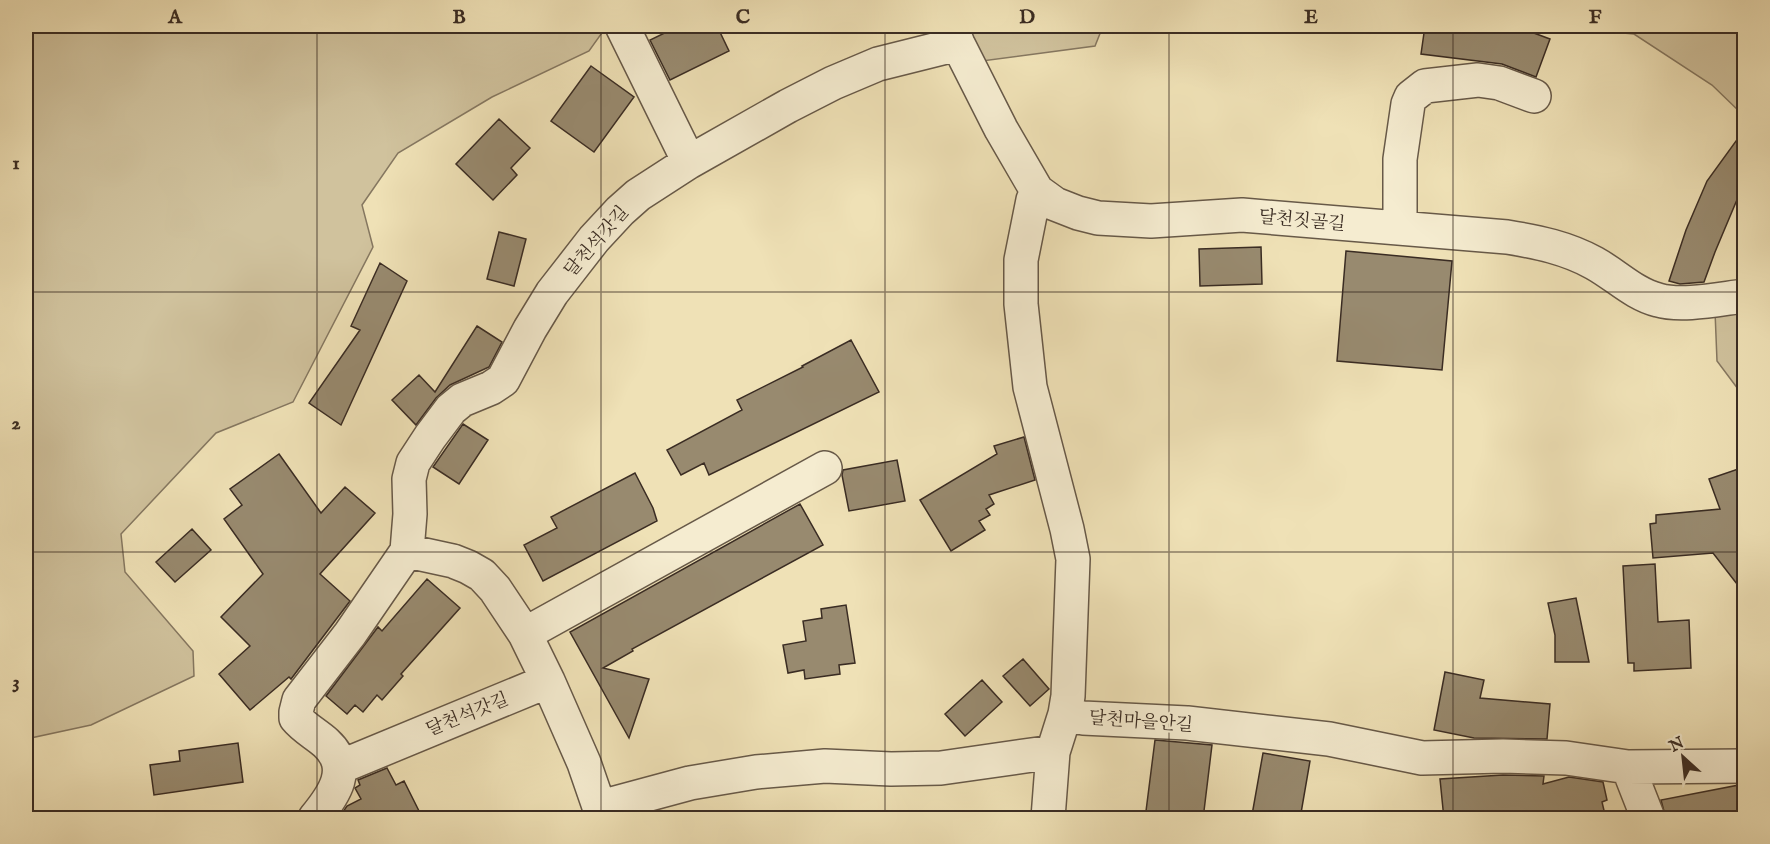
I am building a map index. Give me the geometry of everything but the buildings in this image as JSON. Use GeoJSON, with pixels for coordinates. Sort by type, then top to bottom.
{"type":"FeatureCollection","features":[{"type":"Feature","properties":{"kind":"street"},"geometry":{"type":"LineString","coordinates":[[622,26],[689,162]]}},
{"type":"Feature","properties":{"kind":"street","name":"달천석갓길"},"geometry":{"type":"LineString","coordinates":[[548,681],[340,767],[334,751],[296,718],[299,700],[350,634],[407,551],[410,514],[409,479],[413,463],[451,409],[462,400],[491,388],[503,380],[552,293],[594,238],[620,211],[638,195],[689,162],[767,117],[832,83],[955,35]]}},
{"type":"Feature","properties":{"kind":"street","name":"달천짓골길"},"geometry":{"type":"LineString","coordinates":[[955,35],[1001,129],[1037,191],[1055,204],[1071,210],[1107,219],[1151,221],[1242,215],[1507,237],[1545,243],[1569,251],[1595,263],[1641,294],[1659,301],[1708,301],[1744,296]]}},
{"type":"Feature","properties":{"kind":"street"},"geometry":{"type":"LineString","coordinates":[[1400,228],[1400,159],[1408,104],[1412,97],[1425,86],[1478,81],[1499,83],[1534,96]]}},
{"type":"Feature","properties":{"kind":"street","name":"달천마을안길"},"geometry":{"type":"LineString","coordinates":[[1037,191],[1033,200],[1021,260],[1021,304],[1029,387],[1073,559],[1068,696],[1065,714],[1083,718],[1187,723],[1329,739],[1422,758],[1503,756],[1566,758],[1628,767],[1744,766]]}},
{"type":"Feature","properties":{"kind":"street"},"geometry":{"type":"LineString","coordinates":[[525,634],[825,468]]}},
{"type":"Feature","properties":{"kind":"street"},"geometry":{"type":"LineString","coordinates":[[407,551],[453,561],[468,567],[482,575],[495,589],[525,634],[548,681],[584,763],[602,813],[690,783],[756,772],[825,766],[891,769],[941,768],[1053,753]]}},
{"type":"Feature","properties":{"kind":"street"},"geometry":{"type":"LineString","coordinates":[[1048,819],[1053,753],[1065,714]]}},
{"type":"Feature","properties":{"kind":"street"},"geometry":{"type":"LineString","coordinates":[[315,819],[334,793],[340,767]]}},
{"type":"Feature","properties":{"kind":"street"},"geometry":{"type":"LineString","coordinates":[[1628,767],[1648,819]]}},
{"type":"Feature","properties":{"kind":"shaded area"},"geometry":{"type":"Polygon","coordinates":[[[26,26],[598,26],[604,30],[589,51],[492,97],[398,153],[362,205],[373,247],[293,402],[216,433],[121,534],[125,572],[193,651],[194,676],[91,725],[26,739],[26,26]]]}},
{"type":"Feature","properties":{"kind":"shaded area"},"geometry":{"type":"Polygon","coordinates":[[[969,26],[1103,26],[1095,46],[982,61],[969,26]]]}},
{"type":"Feature","properties":{"kind":"shaded area"},"geometry":{"type":"Polygon","coordinates":[[[1598,26],[1744,26],[1744,112],[1742,114],[1712,85],[1634,34],[1602,31],[1598,26]]]}},
{"type":"Feature","properties":{"kind":"shaded area"},"geometry":{"type":"Polygon","coordinates":[[[1744,308],[1744,390],[1738,389],[1717,361],[1715,311],[1744,308]]]}}]}
